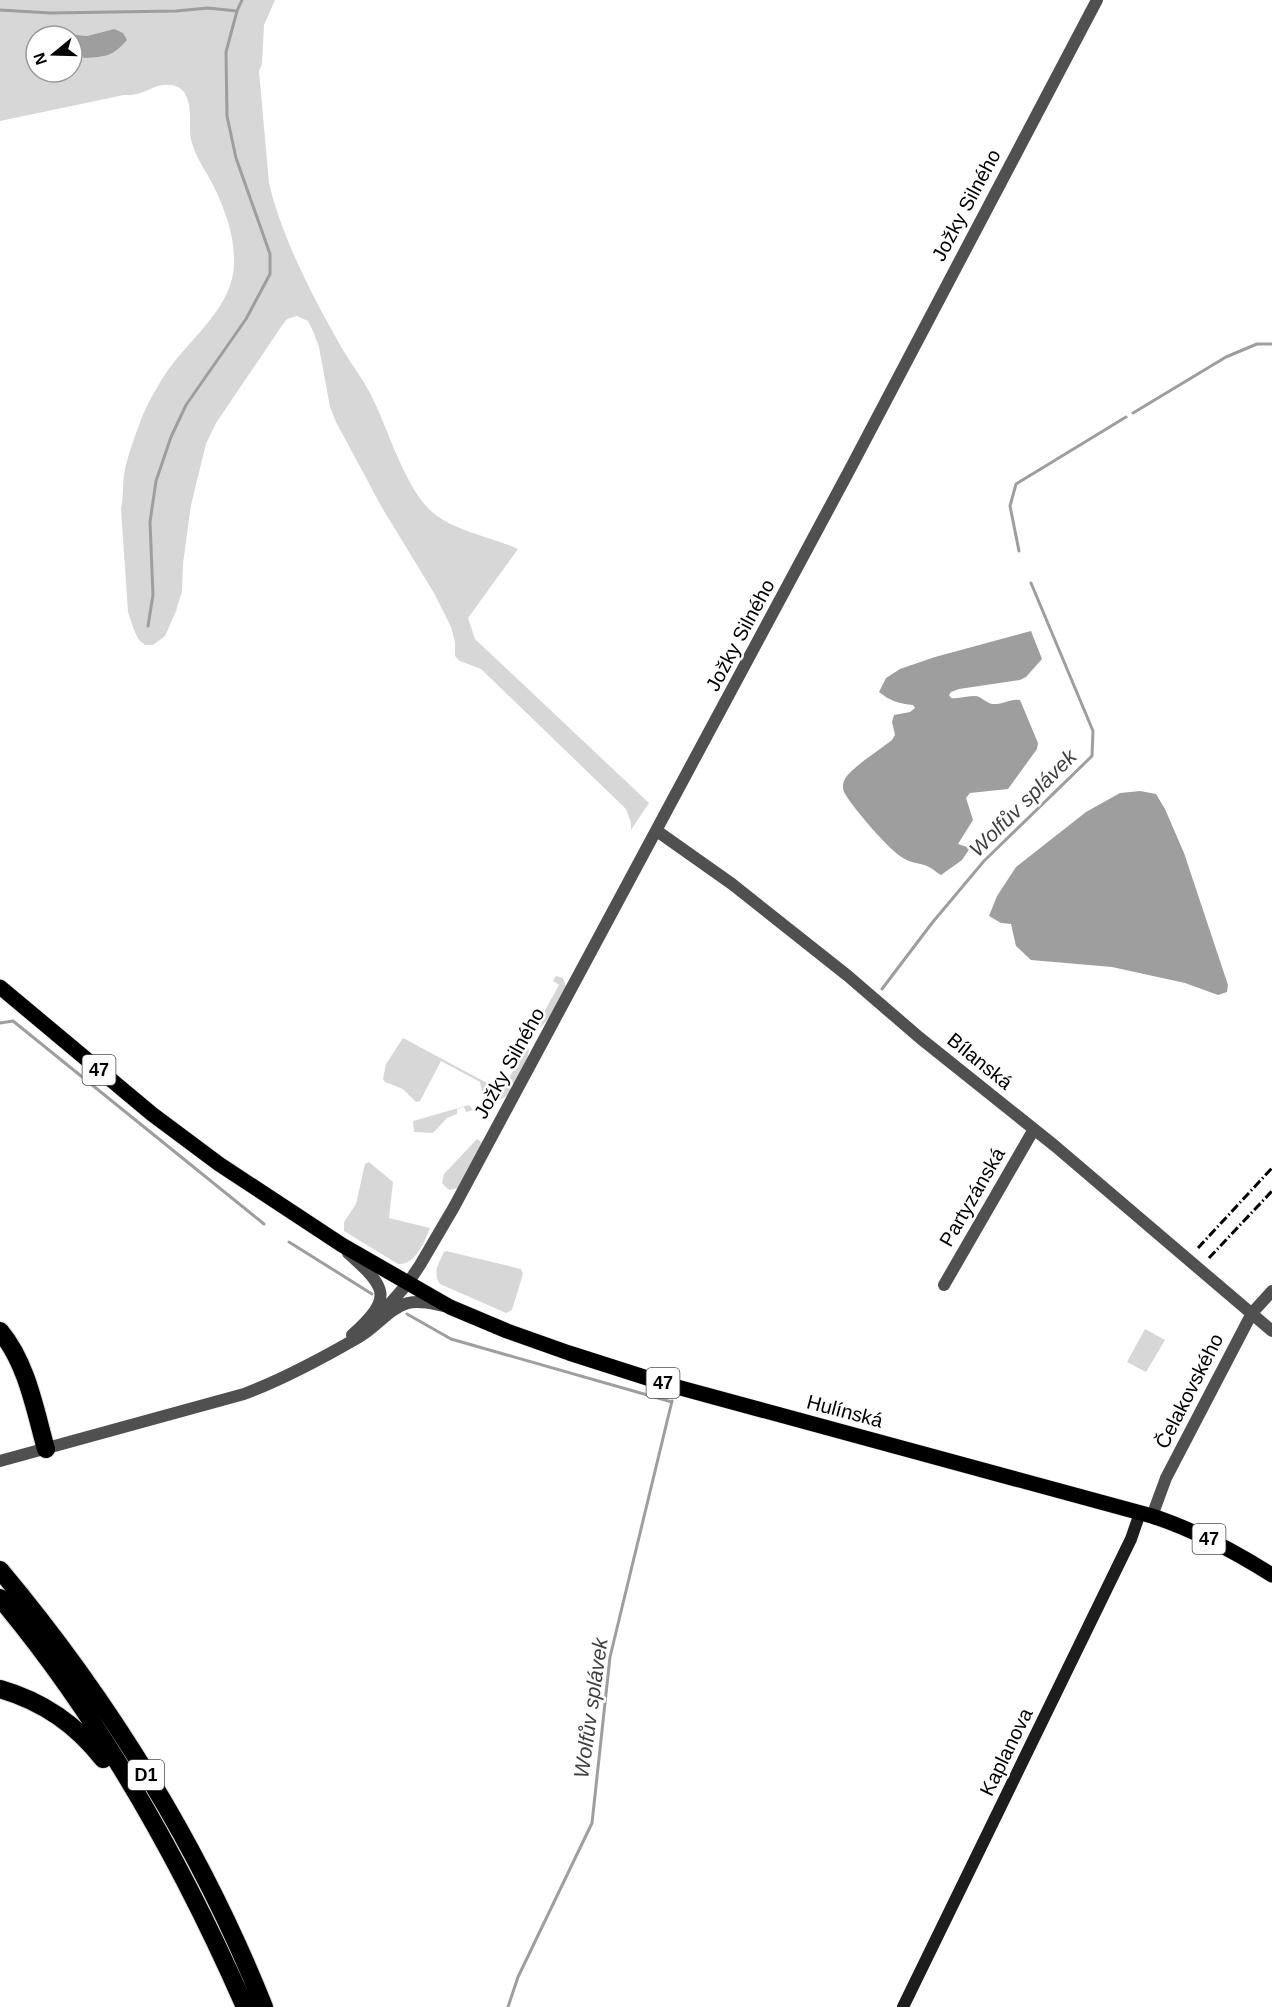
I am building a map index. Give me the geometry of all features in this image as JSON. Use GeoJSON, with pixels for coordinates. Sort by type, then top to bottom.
{"type":"FeatureCollection","features":[{"type":"Feature","properties":{"kind":"highway"},"geometry":{"type":"LineString","coordinates":[[0,1331],[16,1356],[30,1392],[46,1449]]}},
{"type":"Feature","properties":{"kind":"highway","name":"D1"},"geometry":{"type":"LineString","coordinates":[[0,1570],[86,1682],[179,1830],[208,1885],[254,2005]]}},
{"type":"Feature","properties":{"kind":"highway","name":"D1"},"geometry":{"type":"LineString","coordinates":[[0,1598],[71,1692],[136,1791],[217,1944],[254,2005]]}},
{"type":"Feature","properties":{"kind":"highway"},"geometry":{"type":"LineString","coordinates":[[0,1689],[37,1702],[55,1713],[90,1741],[117,1777],[148,1828],[163,1839]]}},
{"type":"Feature","properties":{"kind":"main road","name":"47"},"geometry":{"type":"LineString","coordinates":[[0,987],[175,1132],[249,1185],[328,1236],[408,1283]]}},
{"type":"Feature","properties":{"kind":"main road","name":"Hulínská"},"geometry":{"type":"LineString","coordinates":[[408,1283],[450,1306],[507,1330],[666,1384],[1146,1514],[1197,1532],[1272,1575]]}},
{"type":"Feature","properties":{"kind":"main road","name":"Kaplanova"},"geometry":{"type":"LineString","coordinates":[[903,2007],[1131,1539],[1146,1514]]}},
{"type":"Feature","properties":{"kind":"street","name":"Jožky Silného"},"geometry":{"type":"LineString","coordinates":[[339,1347],[382,1313],[408,1283],[454,1207],[868,436],[1097,0]]}},
{"type":"Feature","properties":{"kind":"street","name":"Bílanská"},"geometry":{"type":"LineString","coordinates":[[657,831],[791,930],[920,1038],[1034,1129],[1272,1331]]}},
{"type":"Feature","properties":{"kind":"street","name":"Partyzánská"},"geometry":{"type":"LineString","coordinates":[[944,1285],[1034,1129]]}},
{"type":"Feature","properties":{"kind":"street"},"geometry":{"type":"LineString","coordinates":[[328,1236],[373,1276],[380,1287],[381,1297],[376,1311],[339,1347]]}},
{"type":"Feature","properties":{"kind":"street","name":"Čelakovského"},"geometry":{"type":"LineString","coordinates":[[1146,1514],[1252,1313],[1272,1291]]}},
{"type":"Feature","properties":{"kind":"street"},"geometry":{"type":"LineString","coordinates":[[0,1461],[244,1394],[294,1373],[367,1332],[393,1311],[407,1304],[450,1306]]}},
{"type":"Feature","properties":{"kind":"shaded area"},"geometry":{"type":"Polygon","coordinates":[[[0,0],[275,0],[264,25],[262,64],[259,71],[269,183],[291,248],[332,331],[370,393],[418,496],[427,507],[447,522],[518,549],[468,618],[475,639],[649,803],[631,830],[626,809],[481,669],[460,661],[455,656],[455,642],[451,627],[434,593],[381,506],[336,422],[330,407],[319,347],[308,321],[297,316],[287,319],[216,423],[206,444],[191,505],[183,564],[182,591],[176,611],[165,636],[153,645],[145,645],[139,640],[128,612],[121,509],[125,469],[142,417],[156,388],[174,362],[214,315],[229,289],[233,274],[234,250],[230,230],[217,193],[194,149],[190,136],[190,115],[185,93],[173,85],[163,85],[137,94],[0,121],[0,0]]]}},
{"type":"Feature","properties":{"kind":"shaded area"},"geometry":{"type":"Polygon","coordinates":[[[114,29],[123,33],[127,40],[109,55],[84,58],[84,36],[114,29]]]}},
{"type":"Feature","properties":{"kind":"shaded area"},"geometry":{"type":"Polygon","coordinates":[[[1031,631],[1042,659],[1026,677],[1020,680],[959,689],[949,695],[951,698],[977,696],[992,704],[1020,700],[1038,743],[1037,749],[1008,789],[970,793],[966,798],[973,820],[958,844],[970,848],[962,860],[941,875],[926,866],[903,858],[871,828],[843,789],[849,774],[892,740],[895,735],[892,722],[894,715],[910,712],[915,708],[913,705],[891,700],[879,692],[886,678],[900,669],[935,657],[1031,631]]]}},
{"type":"Feature","properties":{"kind":"shaded area"},"geometry":{"type":"Polygon","coordinates":[[[1140,791],[1156,794],[1165,809],[1184,853],[1228,985],[1227,992],[1218,995],[1185,983],[1112,967],[1031,960],[1016,946],[1011,924],[1001,923],[989,916],[997,896],[1016,867],[1086,812],[1120,793],[1140,791]]]}},
{"type":"Feature","properties":{"kind":"shaded area"},"geometry":{"type":"Polygon","coordinates":[[[556,976],[563,978],[566,987],[550,1017],[541,1027],[537,1025],[559,985],[553,981],[556,976]]]}},
{"type":"Feature","properties":{"kind":"shaded area"},"geometry":{"type":"Polygon","coordinates":[[[403,1038],[502,1091],[526,1047],[529,1049],[527,1060],[509,1095],[497,1101],[490,1094],[482,1092],[480,1082],[441,1061],[420,1101],[416,1102],[403,1089],[383,1079],[386,1064],[403,1038]]]}},
{"type":"Feature","properties":{"kind":"shaded area"},"geometry":{"type":"Polygon","coordinates":[[[469,1105],[473,1110],[466,1112],[464,1107],[457,1109],[457,1114],[447,1118],[433,1133],[414,1132],[413,1121],[469,1105]]]}},
{"type":"Feature","properties":{"kind":"shaded area"},"geometry":{"type":"Polygon","coordinates":[[[477,1139],[482,1145],[459,1188],[449,1190],[442,1183],[444,1174],[477,1139]]]}},
{"type":"Feature","properties":{"kind":"shaded area"},"geometry":{"type":"Polygon","coordinates":[[[369,1162],[393,1182],[389,1218],[430,1228],[418,1252],[404,1264],[398,1264],[344,1231],[344,1222],[356,1204],[365,1164],[369,1162]]]}},
{"type":"Feature","properties":{"kind":"shaded area"},"geometry":{"type":"Polygon","coordinates":[[[446,1251],[521,1269],[523,1274],[512,1310],[506,1313],[440,1284],[437,1268],[446,1251]]]}},
{"type":"Feature","properties":{"kind":"shaded area"},"geometry":{"type":"Polygon","coordinates":[[[1145,1329],[1165,1340],[1146,1372],[1127,1362],[1145,1329]]]}},
{"type":"Feature","properties":{"kind":"waterway"},"geometry":{"type":"LineString","coordinates":[[0,10],[51,13],[176,11],[208,8],[237,11],[242,0]]}},
{"type":"Feature","properties":{"kind":"waterway"},"geometry":{"type":"LineString","coordinates":[[148,626],[153,595],[150,522],[156,481],[171,437],[186,405],[246,319],[270,274],[270,254],[236,158],[227,116],[226,52],[237,11]]}},
{"type":"Feature","properties":{"kind":"waterway","name":"Wolfův splávek"},"geometry":{"type":"LineString","coordinates":[[1133,413],[1226,357],[1257,344],[1272,344]]}},
{"type":"Feature","properties":{"kind":"waterway","name":"Wolfův splávek"},"geometry":{"type":"LineString","coordinates":[[1019,551],[1010,506],[1016,484],[1126,417]]}},
{"type":"Feature","properties":{"kind":"waterway","name":"Wolfův splávek"},"geometry":{"type":"LineString","coordinates":[[882,989],[932,923],[984,861],[1092,756],[1093,731],[1031,583]]}},
{"type":"Feature","properties":{"kind":"waterway"},"geometry":{"type":"LineString","coordinates":[[0,1023],[13,1021],[264,1224]]}},
{"type":"Feature","properties":{"kind":"waterway"},"geometry":{"type":"LineString","coordinates":[[289,1242],[372,1294]]}},
{"type":"Feature","properties":{"kind":"waterway"},"geometry":{"type":"LineString","coordinates":[[407,1314],[451,1339],[672,1402]]}},
{"type":"Feature","properties":{"kind":"waterway","name":"Wolfův splávek"},"geometry":{"type":"LineString","coordinates":[[508,2007],[518,1977],[592,1823],[610,1657],[672,1401]]}},
{"type":"Feature","properties":{"kind":"railway"},"geometry":{"type":"LineString","coordinates":[[1198,1248],[1272,1168]]}},
{"type":"Feature","properties":{"kind":"railway"},"geometry":{"type":"LineString","coordinates":[[1209,1258],[1272,1191]]}}]}
